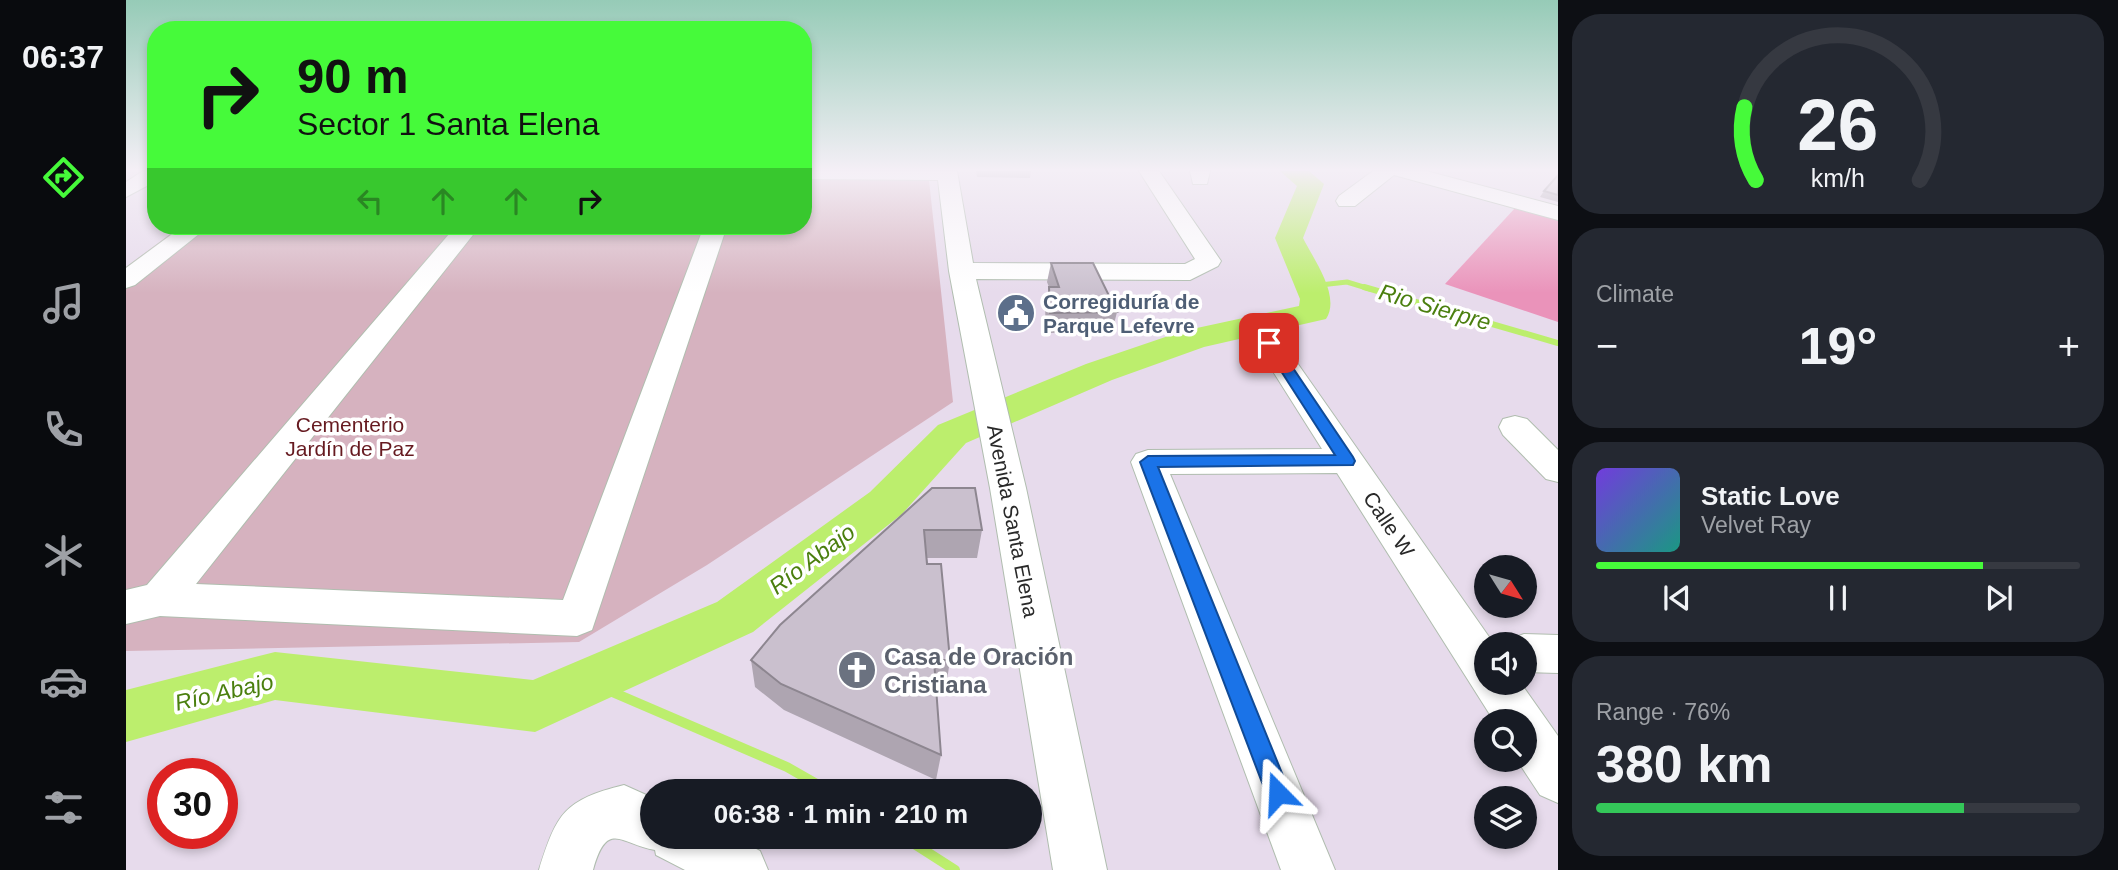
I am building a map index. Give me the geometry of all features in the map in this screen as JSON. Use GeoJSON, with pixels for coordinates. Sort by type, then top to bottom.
{"type":"FeatureCollection","features":[{"type":"Feature","properties":{"kind":"street","name":"Avenida Santa Elena"},"geometry":{"type":"LineString","coordinates":[[953,212],[962,271],[1008,488],[1080,870]]}},
{"type":"Feature","properties":{"kind":"street"},"geometry":{"type":"LineString","coordinates":[[962,271],[1190,272],[1209,261],[1176,212]]}},
{"type":"Feature","properties":{"kind":"street"},"geometry":{"type":"LineString","coordinates":[[126,279],[185,235]]}},
{"type":"Feature","properties":{"kind":"street"},"geometry":{"type":"LineString","coordinates":[[143,603],[460,235]]}},
{"type":"Feature","properties":{"kind":"street"},"geometry":{"type":"LineString","coordinates":[[143,603],[577,618],[713,235]]}},
{"type":"Feature","properties":{"kind":"street","name":"Calle W"},"geometry":{"type":"LineString","coordinates":[[1269,343],[1474,648]]}},
{"type":"Feature","properties":{"kind":"street"},"geometry":{"type":"LineString","coordinates":[[1515,427],[1558,470]]}},
{"type":"Feature","properties":{"kind":"street"},"geometry":{"type":"LineString","coordinates":[[1308,870],[1148,462],[1347,461]]}},
{"type":"Feature","properties":{"kind":"street"},"geometry":{"type":"LineString","coordinates":[[1537,653],[1558,654]]}},
{"type":"Feature","properties":{"kind":"street"},"geometry":{"type":"LineString","coordinates":[[1537,746],[1558,778]]}},
{"type":"Feature","properties":{"kind":"street"},"geometry":{"type":"LineString","coordinates":[[571,853],[595,817],[624,811],[640,819]]}},
{"type":"Feature","properties":{"kind":"street"},"geometry":{"type":"LineString","coordinates":[[700,849],[741,870]]}},
{"type":"Feature","properties":{"kind":"green space","name":"Cementerio Jardín de Paz"},"geometry":{"type":"Polygon","coordinates":[[[812,212],[932,212],[953,402],[707,565],[579,642],[126,651],[126,267],[169,235],[812,235],[812,212]]]}},
{"type":"Feature","properties":{"kind":"shaded area"},"geometry":{"type":"Polygon","coordinates":[[[1512,212],[1532,212],[1558,219],[1558,322],[1445,284],[1512,212]]]}},
{"type":"Feature","properties":{"kind":"building"},"geometry":{"type":"Polygon","coordinates":[[[1051,263],[1093,263],[1117,312],[1050,313],[1049,287],[1059,287],[1051,263]]]}},
{"type":"Feature","properties":{"kind":"building","name":"Casa de Oración Cristiana"},"geometry":{"type":"Polygon","coordinates":[[[932,488],[975,488],[982,530],[924,530],[927,564],[941,564],[950,660],[934,660],[941,755],[781,684],[751,660],[780,625],[932,488]]]}},
{"type":"Feature","properties":{"kind":"waterway","name":"Río Abajo"},"geometry":{"type":"LineString","coordinates":[[126,716],[275,676],[535,706],[735,617],[886,503],[952,434],[1099,372],[1195,338],[1314,312],[1316,299],[1289,238],[1300,212]]}},
{"type":"Feature","properties":{"kind":"waterway","name":"Rio Sierpre"},"geometry":{"type":"LineString","coordinates":[[1311,286],[1347,282],[1370,289]]}},
{"type":"Feature","properties":{"kind":"waterway","name":"Rio Sierpre"},"geometry":{"type":"LineString","coordinates":[[1364,287],[1558,343]]}},
{"type":"Feature","properties":{"kind":"waterway"},"geometry":{"type":"LineString","coordinates":[[589,682],[787,767],[808,779]]}},
{"type":"Feature","properties":{"kind":"waterway"},"geometry":{"type":"LineString","coordinates":[[922,849],[955,870]]}},
{"type":"Feature","properties":{"kind":"place","name":"Corregiduría de Parque Lefevre"},"geometry":{"type":"Point","coordinates":[1016,313]}},
{"type":"Feature","properties":{"kind":"place","name":"Casa de Oración Cristiana"},"geometry":{"type":"Point","coordinates":[857,670]}},
{"type":"Feature","properties":{"kind":"route"},"geometry":{"type":"LineString","coordinates":[[1269,343],[1347,461],[1148,462],[1278,793]]}}]}
